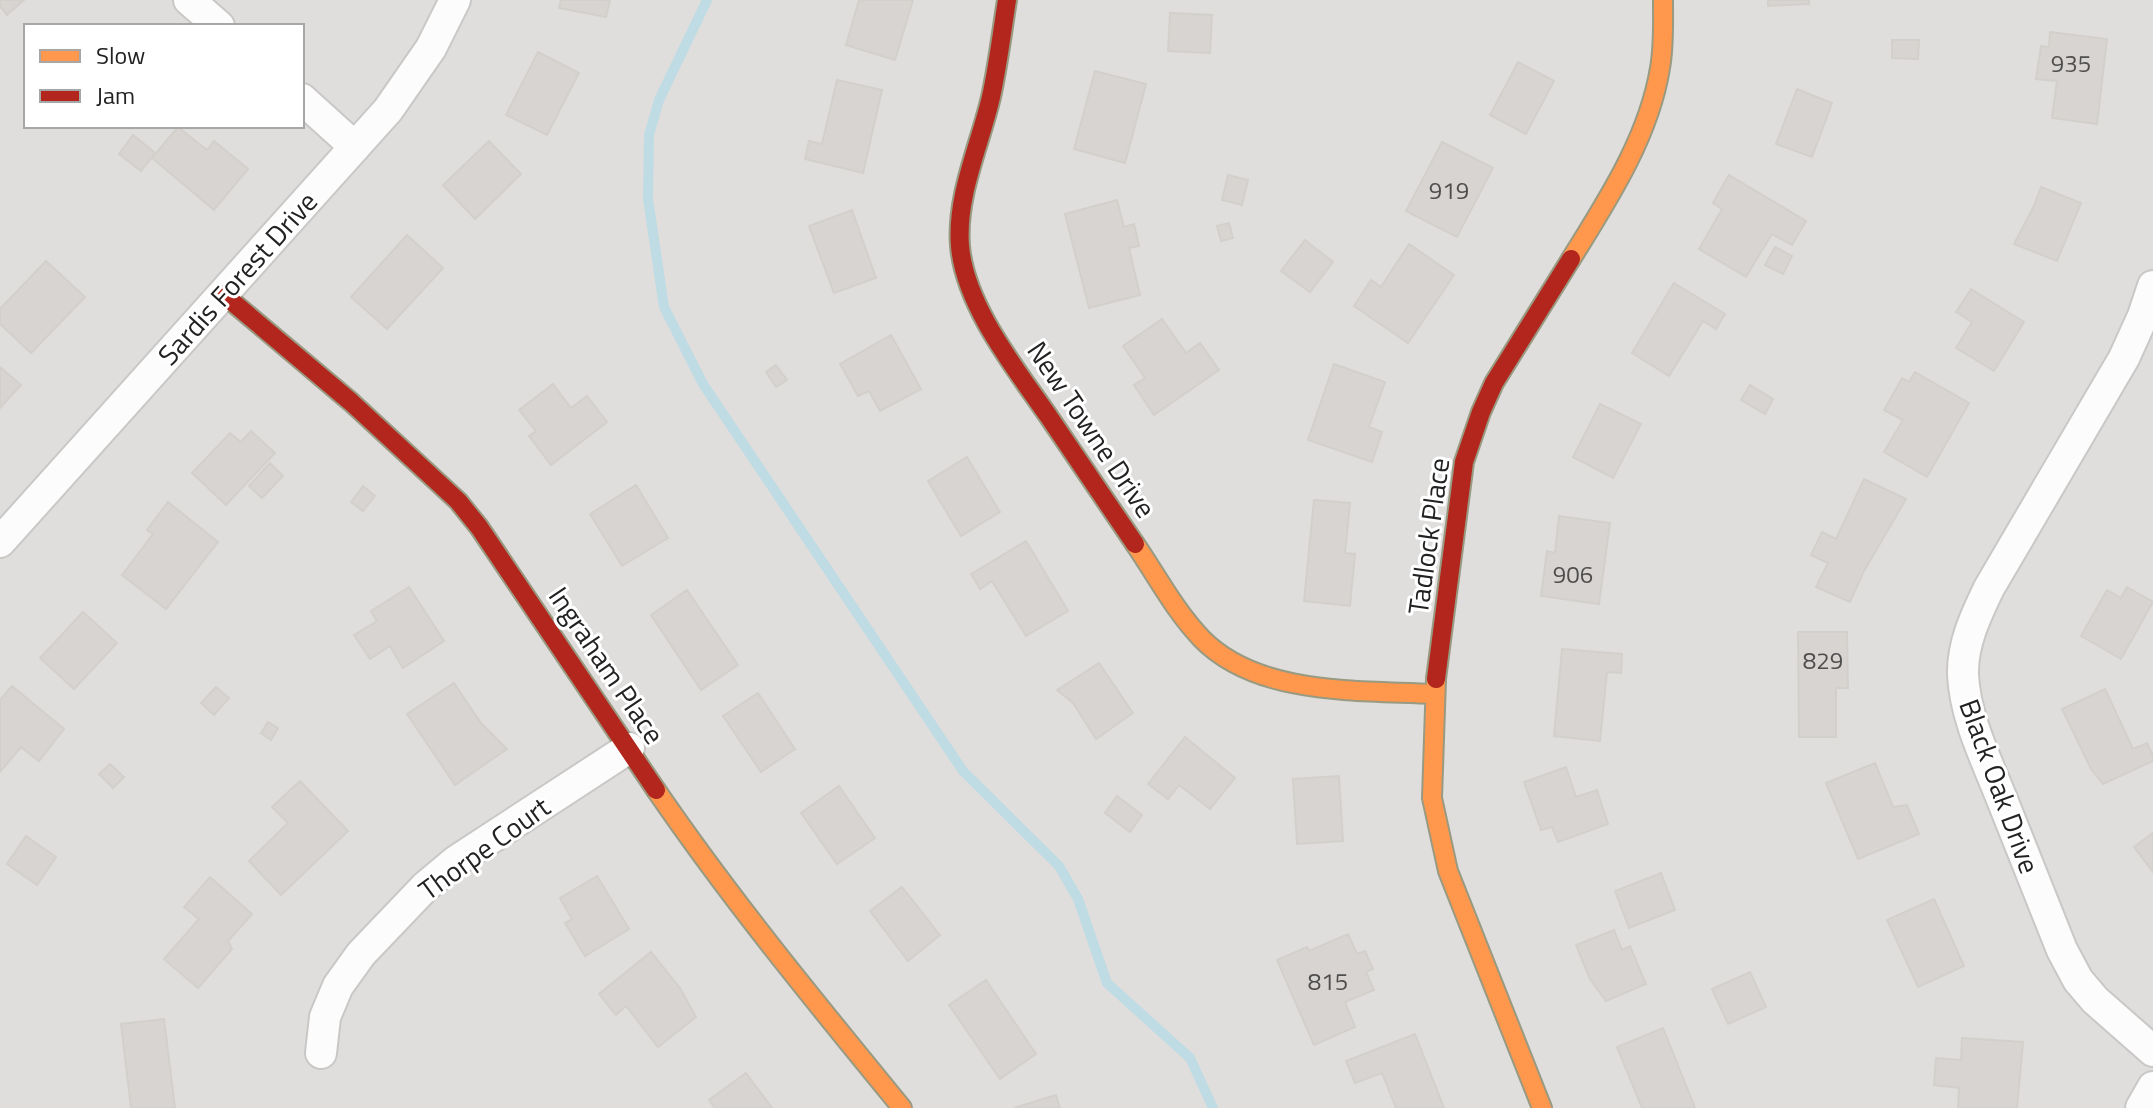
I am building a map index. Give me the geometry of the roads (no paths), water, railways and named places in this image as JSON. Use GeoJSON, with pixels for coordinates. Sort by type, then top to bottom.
{"type":"FeatureCollection","features":[{"type":"Feature","properties":{"kind":"street"},"geometry":{"type":"LineString","coordinates":[[189,0],[217,24]]}},
{"type":"Feature","properties":{"kind":"street","name":"Sardis Forest Drive"},"geometry":{"type":"LineString","coordinates":[[0,542],[388,110],[431,48],[455,0]]}},
{"type":"Feature","properties":{"kind":"street","name":"New Towne Drive"},"geometry":{"type":"LineString","coordinates":[[1007,0],[991,97],[968,178],[960,245],[966,278],[977,304],[1007,356],[1178,610],[1203,640],[1248,671],[1274,679],[1312,686],[1434,694]]}},
{"type":"Feature","properties":{"kind":"street","name":"Tadlock Place"},"geometry":{"type":"LineString","coordinates":[[1542,1108],[1448,871],[1432,798],[1434,694],[1464,462],[1476,425],[1493,385],[1628,159],[1648,113],[1658,78],[1663,50],[1663,0]]}},
{"type":"Feature","properties":{"kind":"street"},"geometry":{"type":"LineString","coordinates":[[304,101],[355,147]]}},
{"type":"Feature","properties":{"kind":"street","name":"Black Oak Drive"},"geometry":{"type":"LineString","coordinates":[[2153,286],[2124,358],[1989,588],[1966,646],[1963,674],[1967,702],[1981,748],[2062,950],[2078,980],[2095,1000],[2153,1051]]}},
{"type":"Feature","properties":{"kind":"street","name":"Ingraham Place"},"geometry":{"type":"LineString","coordinates":[[223,294],[351,402],[458,501],[479,527],[708,865],[791,973],[902,1108]]}},
{"type":"Feature","properties":{"kind":"street","name":"Thorpe Court"},"geometry":{"type":"LineString","coordinates":[[321,1053],[325,1017],[338,986],[361,954],[425,887],[456,861],[629,748]]}},
{"type":"Feature","properties":{"kind":"street"},"geometry":{"type":"LineString","coordinates":[[2141,1108],[2153,1087]]}},
{"type":"Feature","properties":{"kind":"waterway"},"geometry":{"type":"LineString","coordinates":[[707,0],[659,100],[649,135],[648,199],[664,307],[703,384],[963,771],[1059,866],[1078,899],[1107,983],[1190,1058],[1213,1108]]}}]}
